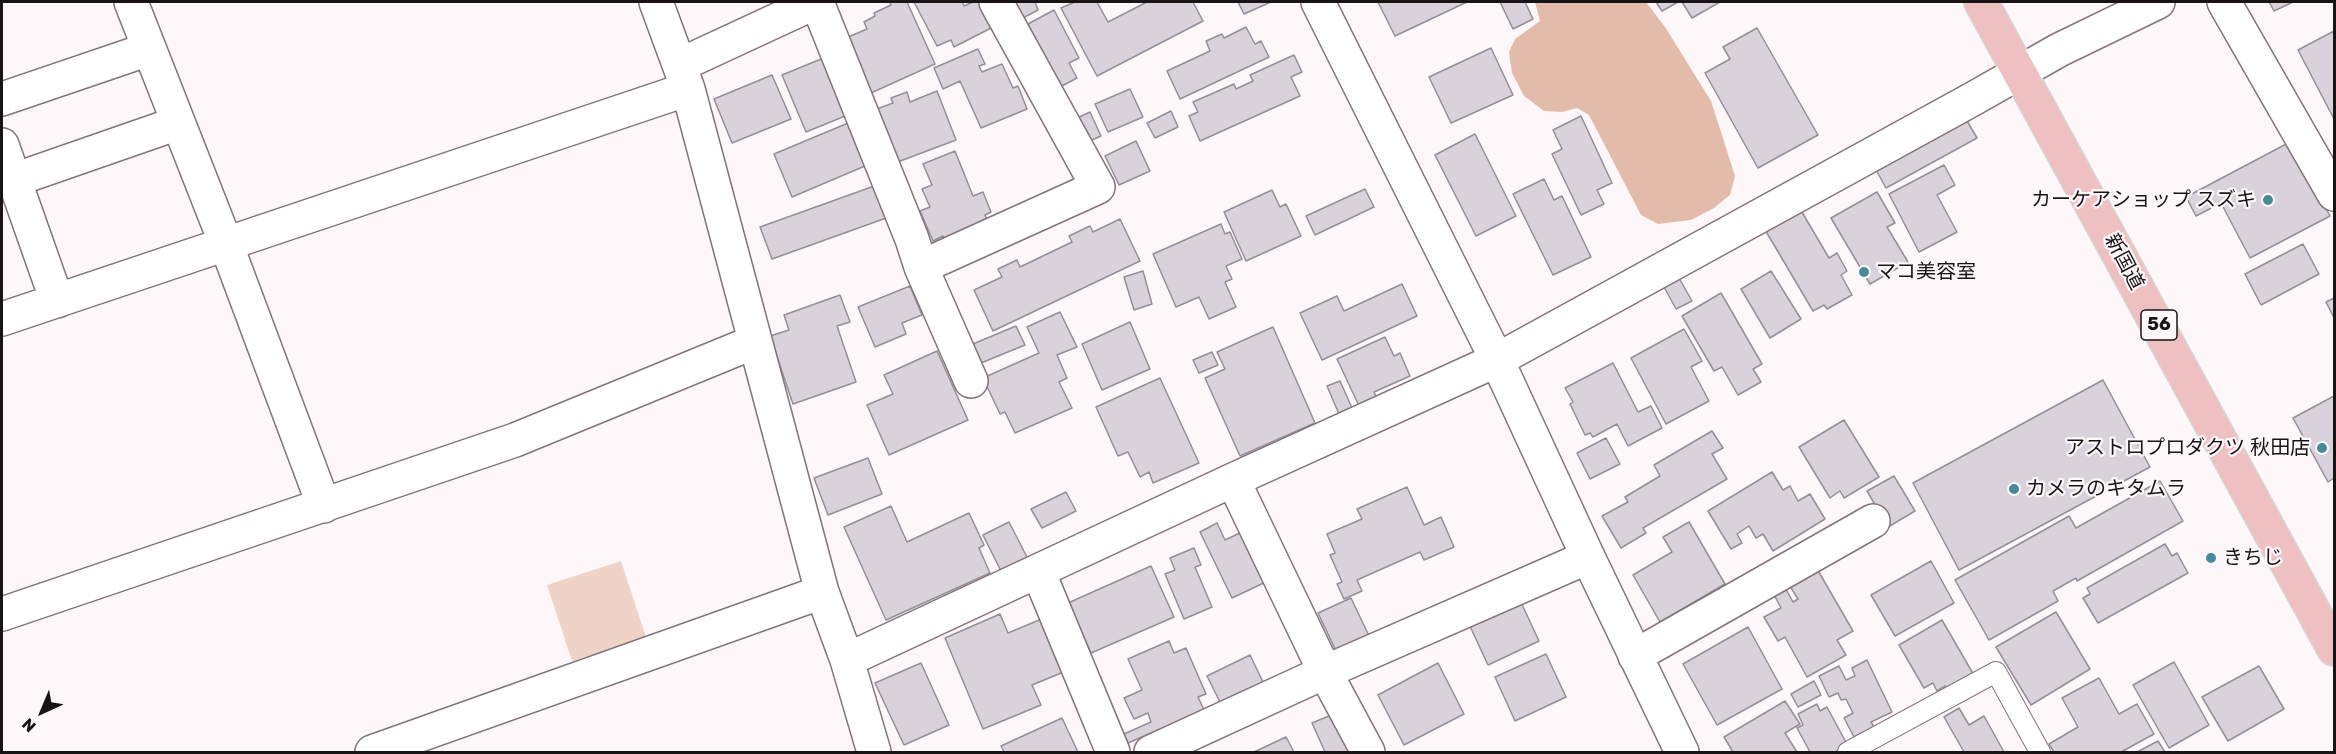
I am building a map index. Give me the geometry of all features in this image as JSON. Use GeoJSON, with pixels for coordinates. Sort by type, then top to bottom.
{"type":"FeatureCollection","features":[{"type":"Feature","properties":{"kind":"main road","name":"新国道"},"geometry":{"type":"LineString","coordinates":[[1981,2],[2334,649]]}},
{"type":"Feature","properties":{"kind":"street"},"geometry":{"type":"LineString","coordinates":[[131,2],[226,244],[324,506]]}},
{"type":"Feature","properties":{"kind":"street"},"geometry":{"type":"LineString","coordinates":[[656,2],[684,77],[822,592],[847,660],[874,753]]}},
{"type":"Feature","properties":{"kind":"street"},"geometry":{"type":"LineString","coordinates":[[2,319],[226,244],[684,77],[817,2],[912,239],[921,267],[971,381]]}},
{"type":"Feature","properties":{"kind":"street"},"geometry":{"type":"LineString","coordinates":[[921,267],[1098,187],[996,2]]}},
{"type":"Feature","properties":{"kind":"street"},"geometry":{"type":"LineString","coordinates":[[1318,2],[1497,360],[1682,753]]}},
{"type":"Feature","properties":{"kind":"street"},"geometry":{"type":"LineString","coordinates":[[847,660],[1497,360],[2059,50],[2158,2]]}},
{"type":"Feature","properties":{"kind":"street"},"geometry":{"type":"LineString","coordinates":[[2224,2],[2333,189]]}},
{"type":"Feature","properties":{"kind":"street"},"geometry":{"type":"LineString","coordinates":[[2,99],[149,49]]}},
{"type":"Feature","properties":{"kind":"street"},"geometry":{"type":"LineString","coordinates":[[14,180],[178,123]]}},
{"type":"Feature","properties":{"kind":"street"},"geometry":{"type":"LineString","coordinates":[[2,145],[57,301]]}},
{"type":"Feature","properties":{"kind":"street"},"geometry":{"type":"LineString","coordinates":[[2,614],[515,441],[754,342]]}},
{"type":"Feature","properties":{"kind":"street"},"geometry":{"type":"LineString","coordinates":[[1233,480],[1325,672],[1368,753]]}},
{"type":"Feature","properties":{"kind":"street"},"geometry":{"type":"LineString","coordinates":[[1635,656],[1873,521]]}},
{"type":"Feature","properties":{"kind":"street"},"geometry":{"type":"LineString","coordinates":[[1151,753],[1325,672],[1588,557]]}},
{"type":"Feature","properties":{"kind":"street"},"geometry":{"type":"LineString","coordinates":[[1038,571],[1113,753]]}},
{"type":"Feature","properties":{"kind":"street"},"geometry":{"type":"LineString","coordinates":[[372,753],[822,592]]}},
{"type":"Feature","properties":{"kind":"lane"},"geometry":{"type":"LineString","coordinates":[[1848,753],[1996,672],[2040,753]]}},
{"type":"Feature","properties":{"kind":"shaded area"},"geometry":{"type":"Polygon","coordinates":[[[1535,2],[1646,2],[1665,27],[1711,101],[1735,176],[1730,195],[1714,208],[1691,220],[1658,224],[1641,215],[1589,115],[1577,108],[1562,112],[1544,111],[1524,96],[1512,73],[1509,52],[1515,39],[1540,21],[1535,2]]]}},
{"type":"Feature","properties":{"kind":"shaded area"},"geometry":{"type":"Polygon","coordinates":[[[621,561],[646,637],[572,661],[547,585],[621,561]]]}},
{"type":"Feature","properties":{"kind":"building"},"geometry":{"type":"Polygon","coordinates":[[[890,2],[907,2],[935,64],[871,93],[846,38],[867,29],[864,22],[875,16],[874,13],[891,5],[890,2]]]}},
{"type":"Feature","properties":{"kind":"building"},"geometry":{"type":"Polygon","coordinates":[[[914,2],[962,2],[964,6],[973,2],[985,2],[997,25],[954,47],[951,40],[937,46],[914,2]]]}},
{"type":"Feature","properties":{"kind":"building"},"geometry":{"type":"Polygon","coordinates":[[[1012,2],[1035,2],[1038,10],[1021,19],[1012,2]]]}},
{"type":"Feature","properties":{"kind":"building"},"geometry":{"type":"Polygon","coordinates":[[[1075,2],[1097,2],[1108,22],[1147,2],[1193,2],[1203,21],[1097,76],[1061,8],[1075,2]]]}},
{"type":"Feature","properties":{"kind":"building"},"geometry":{"type":"Polygon","coordinates":[[[1238,2],[1271,2],[1244,14],[1238,2]]]}},
{"type":"Feature","properties":{"kind":"building"},"geometry":{"type":"Polygon","coordinates":[[[1378,2],[1467,2],[1395,36],[1378,2]]]}},
{"type":"Feature","properties":{"kind":"building"},"geometry":{"type":"Polygon","coordinates":[[[1500,2],[1525,2],[1533,19],[1513,29],[1500,2]]]}},
{"type":"Feature","properties":{"kind":"building"},"geometry":{"type":"Polygon","coordinates":[[[1656,2],[1678,2],[1662,11],[1656,2]]]}},
{"type":"Feature","properties":{"kind":"building"},"geometry":{"type":"Polygon","coordinates":[[[1682,2],[1720,2],[1692,18],[1682,2]]]}},
{"type":"Feature","properties":{"kind":"building"},"geometry":{"type":"Polygon","coordinates":[[[2269,2],[2293,2],[2274,11],[2269,2]]]}},
{"type":"Feature","properties":{"kind":"building"},"geometry":{"type":"Polygon","coordinates":[[[1054,10],[1079,58],[1069,63],[1077,78],[1060,87],[1028,24],[1054,10]]]}},
{"type":"Feature","properties":{"kind":"building"},"geometry":{"type":"Polygon","coordinates":[[[1246,27],[1255,44],[1261,41],[1269,57],[1180,99],[1167,71],[1210,51],[1206,41],[1222,34],[1224,38],[1246,27]]]}},
{"type":"Feature","properties":{"kind":"building"},"geometry":{"type":"Polygon","coordinates":[[[1757,28],[1818,135],[1758,168],[1705,73],[1730,59],[1723,47],[1757,28]]]}},
{"type":"Feature","properties":{"kind":"building"},"geometry":{"type":"Polygon","coordinates":[[[2334,31],[2334,119],[2298,50],[2334,31]]]}},
{"type":"Feature","properties":{"kind":"building"},"geometry":{"type":"Polygon","coordinates":[[[1491,48],[1513,95],[1451,123],[1429,77],[1491,48]]]}},
{"type":"Feature","properties":{"kind":"building"},"geometry":{"type":"Polygon","coordinates":[[[978,49],[985,64],[979,66],[982,72],[1002,64],[1013,88],[1018,86],[1027,109],[981,128],[960,81],[943,89],[934,68],[978,49]]]}},
{"type":"Feature","properties":{"kind":"building"},"geometry":{"type":"Polygon","coordinates":[[[1294,55],[1302,72],[1291,77],[1300,96],[1200,141],[1189,116],[1198,112],[1193,102],[1234,84],[1236,89],[1253,81],[1250,75],[1294,55]]]}},
{"type":"Feature","properties":{"kind":"building"},"geometry":{"type":"Polygon","coordinates":[[[826,57],[850,114],[806,132],[782,75],[826,57]]]}},
{"type":"Feature","properties":{"kind":"building"},"geometry":{"type":"Polygon","coordinates":[[[772,75],[791,119],[732,143],[714,99],[772,75]]]}},
{"type":"Feature","properties":{"kind":"building"},"geometry":{"type":"Polygon","coordinates":[[[1130,89],[1143,117],[1108,132],[1095,104],[1130,89]]]}},
{"type":"Feature","properties":{"kind":"building"},"geometry":{"type":"Polygon","coordinates":[[[937,91],[956,140],[895,163],[874,110],[893,103],[891,98],[907,92],[910,102],[937,91]]]}},
{"type":"Feature","properties":{"kind":"building"},"geometry":{"type":"Polygon","coordinates":[[[1171,111],[1178,127],[1155,138],[1147,123],[1171,111]]]}},
{"type":"Feature","properties":{"kind":"building"},"geometry":{"type":"Polygon","coordinates":[[[1090,112],[1101,136],[1085,143],[1073,120],[1090,112]]]}},
{"type":"Feature","properties":{"kind":"building"},"geometry":{"type":"Polygon","coordinates":[[[1581,116],[1612,183],[1597,190],[1604,204],[1581,215],[1552,154],[1562,149],[1553,130],[1581,116]]]}},
{"type":"Feature","properties":{"kind":"building"},"geometry":{"type":"Polygon","coordinates":[[[1966,119],[1977,138],[1886,188],[1875,168],[1966,119]]]}},
{"type":"Feature","properties":{"kind":"building"},"geometry":{"type":"Polygon","coordinates":[[[853,121],[872,163],[792,197],[774,154],[853,121]]]}},
{"type":"Feature","properties":{"kind":"building"},"geometry":{"type":"Polygon","coordinates":[[[1475,134],[1516,216],[1476,236],[1435,155],[1475,134]]]}},
{"type":"Feature","properties":{"kind":"building"},"geometry":{"type":"Polygon","coordinates":[[[1136,141],[1150,171],[1119,185],[1105,156],[1136,141]]]}},
{"type":"Feature","properties":{"kind":"building"},"geometry":{"type":"Polygon","coordinates":[[[2290,142],[2330,216],[2250,258],[2221,203],[2196,216],[2186,197],[2290,142]]]}},
{"type":"Feature","properties":{"kind":"building"},"geometry":{"type":"Polygon","coordinates":[[[955,151],[973,196],[983,192],[991,212],[985,215],[988,223],[945,241],[943,236],[933,241],[920,211],[930,207],[922,189],[932,185],[923,164],[955,151]]]}},
{"type":"Feature","properties":{"kind":"building"},"geometry":{"type":"Polygon","coordinates":[[[1944,165],[1955,185],[1937,195],[1957,232],[1919,252],[1889,194],[1944,165]]]}},
{"type":"Feature","properties":{"kind":"building"},"geometry":{"type":"Polygon","coordinates":[[[1544,179],[1554,200],[1562,196],[1591,257],[1553,275],[1513,194],[1544,179]]]}},
{"type":"Feature","properties":{"kind":"building"},"geometry":{"type":"Polygon","coordinates":[[[877,185],[889,217],[772,259],[760,227],[877,185]]]}},
{"type":"Feature","properties":{"kind":"building"},"geometry":{"type":"Polygon","coordinates":[[[1365,189],[1374,207],[1315,235],[1306,216],[1365,189]]]}},
{"type":"Feature","properties":{"kind":"building"},"geometry":{"type":"Polygon","coordinates":[[[1272,190],[1280,207],[1286,204],[1301,236],[1246,261],[1224,212],[1272,190]]]}},
{"type":"Feature","properties":{"kind":"building"},"geometry":{"type":"Polygon","coordinates":[[[1877,192],[1895,223],[1887,227],[1908,262],[1870,284],[1831,218],[1877,192]]]}},
{"type":"Feature","properties":{"kind":"building"},"geometry":{"type":"Polygon","coordinates":[[[1799,207],[1829,258],[1837,253],[1847,271],[1841,275],[1852,295],[1827,309],[1824,305],[1813,311],[1764,228],[1799,207]]]}},
{"type":"Feature","properties":{"kind":"building"},"geometry":{"type":"Polygon","coordinates":[[[1120,219],[1140,261],[993,331],[974,290],[1002,277],[998,269],[1017,260],[1020,267],[1072,242],[1069,236],[1090,226],[1093,232],[1120,219]]]}},
{"type":"Feature","properties":{"kind":"building"},"geometry":{"type":"Polygon","coordinates":[[[1221,224],[1225,234],[1230,232],[1242,259],[1226,266],[1232,279],[1225,282],[1236,307],[1209,319],[1199,297],[1176,307],[1153,254],[1221,224]]]}},
{"type":"Feature","properties":{"kind":"building"},"geometry":{"type":"Polygon","coordinates":[[[2303,244],[2319,274],[2261,305],[2245,274],[2303,244]]]}},
{"type":"Feature","properties":{"kind":"building"},"geometry":{"type":"Polygon","coordinates":[[[1143,271],[1152,304],[1134,310],[1124,277],[1143,271]]]}},
{"type":"Feature","properties":{"kind":"building"},"geometry":{"type":"Polygon","coordinates":[[[1771,271],[1801,319],[1770,338],[1741,289],[1771,271]]]}},
{"type":"Feature","properties":{"kind":"building"},"geometry":{"type":"Polygon","coordinates":[[[1678,276],[1692,301],[1676,309],[1663,285],[1678,276]]]}},
{"type":"Feature","properties":{"kind":"building"},"geometry":{"type":"Polygon","coordinates":[[[1402,284],[1417,316],[1322,360],[1300,313],[1337,296],[1344,311],[1402,284]]]}},
{"type":"Feature","properties":{"kind":"building"},"geometry":{"type":"Polygon","coordinates":[[[910,286],[922,315],[902,323],[906,334],[875,347],[858,307],[910,286]]]}},
{"type":"Feature","properties":{"kind":"building"},"geometry":{"type":"Polygon","coordinates":[[[1721,293],[1762,364],[1753,369],[1761,382],[1738,395],[1722,367],[1714,371],[1682,316],[1721,293]]]}},
{"type":"Feature","properties":{"kind":"building"},"geometry":{"type":"Polygon","coordinates":[[[840,295],[850,322],[837,326],[856,382],[793,404],[770,336],[789,330],[784,315],[840,295]]]}},
{"type":"Feature","properties":{"kind":"building"},"geometry":{"type":"Polygon","coordinates":[[[2334,298],[2334,318],[2326,302],[2334,298]]]}},
{"type":"Feature","properties":{"kind":"building"},"geometry":{"type":"Polygon","coordinates":[[[1060,312],[1077,347],[1057,355],[1067,378],[1059,382],[1072,408],[1015,433],[1005,412],[1000,414],[983,378],[1039,353],[1027,327],[1060,312]]]}},
{"type":"Feature","properties":{"kind":"building"},"geometry":{"type":"Polygon","coordinates":[[[1130,322],[1150,369],[1102,390],[1082,344],[1130,322]]]}},
{"type":"Feature","properties":{"kind":"building"},"geometry":{"type":"Polygon","coordinates":[[[1016,326],[1025,345],[981,363],[973,344],[1016,326]]]}},
{"type":"Feature","properties":{"kind":"building"},"geometry":{"type":"Polygon","coordinates":[[[1273,327],[1315,423],[1240,456],[1205,378],[1225,369],[1217,352],[1273,327]]]}},
{"type":"Feature","properties":{"kind":"building"},"geometry":{"type":"Polygon","coordinates":[[[1684,329],[1702,361],[1691,367],[1709,401],[1666,424],[1631,358],[1684,329]]]}},
{"type":"Feature","properties":{"kind":"building"},"geometry":{"type":"Polygon","coordinates":[[[1385,337],[1394,356],[1400,353],[1410,376],[1374,392],[1378,400],[1360,408],[1337,359],[1385,337]]]}},
{"type":"Feature","properties":{"kind":"building"},"geometry":{"type":"Polygon","coordinates":[[[937,351],[968,420],[889,455],[867,405],[893,394],[884,375],[937,351]]]}},
{"type":"Feature","properties":{"kind":"building"},"geometry":{"type":"Polygon","coordinates":[[[1212,352],[1218,365],[1199,373],[1193,360],[1212,352]]]}},
{"type":"Feature","properties":{"kind":"building"},"geometry":{"type":"Polygon","coordinates":[[[1613,363],[1638,412],[1651,406],[1662,428],[1628,446],[1617,424],[1593,437],[1590,433],[1585,435],[1570,404],[1573,402],[1565,388],[1613,363]]]}},
{"type":"Feature","properties":{"kind":"building"},"geometry":{"type":"Polygon","coordinates":[[[1160,378],[1199,463],[1153,483],[1149,472],[1140,477],[1128,452],[1118,456],[1096,407],[1160,378]]]}},
{"type":"Feature","properties":{"kind":"building"},"geometry":{"type":"Polygon","coordinates":[[[2103,380],[2150,467],[1959,570],[1913,483],[2103,380]]]}},
{"type":"Feature","properties":{"kind":"building"},"geometry":{"type":"Polygon","coordinates":[[[1340,381],[1352,408],[1339,414],[1327,386],[1340,381]]]}},
{"type":"Feature","properties":{"kind":"building","name":"アストロプロダクツ 秋田店"},"geometry":{"type":"Polygon","coordinates":[[[2334,396],[2334,478],[2328,482],[2293,418],[2334,396]]]}},
{"type":"Feature","properties":{"kind":"building"},"geometry":{"type":"Polygon","coordinates":[[[1844,420],[1879,477],[1844,498],[1840,491],[1830,498],[1799,447],[1844,420]]]}},
{"type":"Feature","properties":{"kind":"building"},"geometry":{"type":"Polygon","coordinates":[[[1712,431],[1723,448],[1712,454],[1727,479],[1643,528],[1646,533],[1621,548],[1602,516],[1628,502],[1625,497],[1660,476],[1654,465],[1712,431]]]}},
{"type":"Feature","properties":{"kind":"building"},"geometry":{"type":"Polygon","coordinates":[[[1606,438],[1620,464],[1590,479],[1577,453],[1606,438]]]}},
{"type":"Feature","properties":{"kind":"building"},"geometry":{"type":"Polygon","coordinates":[[[868,458],[882,494],[828,515],[814,478],[868,458]]]}},
{"type":"Feature","properties":{"kind":"building"},"geometry":{"type":"Polygon","coordinates":[[[1772,472],[1783,490],[1790,486],[1798,501],[1810,494],[1825,519],[1773,551],[1763,534],[1756,538],[1749,526],[1737,534],[1742,543],[1731,549],[1708,511],[1772,472]]]}},
{"type":"Feature","properties":{"kind":"building"},"geometry":{"type":"Polygon","coordinates":[[[1894,476],[1915,511],[1888,527],[1867,491],[1894,476]]]}},
{"type":"Feature","properties":{"kind":"building"},"geometry":{"type":"Polygon","coordinates":[[[2160,481],[2183,521],[2077,581],[2076,578],[2053,591],[2058,601],[1989,640],[1955,580],[2069,516],[2076,528],[2160,481]]]}},
{"type":"Feature","properties":{"kind":"building"},"geometry":{"type":"Polygon","coordinates":[[[1407,487],[1424,525],[1441,517],[1454,547],[1424,560],[1420,552],[1357,580],[1362,591],[1344,599],[1337,584],[1342,582],[1330,555],[1335,553],[1327,534],[1362,519],[1357,509],[1407,487]]]}},
{"type":"Feature","properties":{"kind":"building"},"geometry":{"type":"Polygon","coordinates":[[[1066,492],[1076,511],[1042,528],[1031,509],[1066,492]]]}},
{"type":"Feature","properties":{"kind":"building"},"geometry":{"type":"Polygon","coordinates":[[[891,506],[907,542],[969,513],[984,545],[979,548],[990,573],[886,620],[844,527],[891,506]]]}},
{"type":"Feature","properties":{"kind":"building"},"geometry":{"type":"Polygon","coordinates":[[[1009,522],[1028,559],[1002,573],[983,535],[1009,522]]]}},
{"type":"Feature","properties":{"kind":"building"},"geometry":{"type":"Polygon","coordinates":[[[1689,522],[1725,584],[1660,622],[1633,575],[1672,552],[1663,537],[1689,522]]]}},
{"type":"Feature","properties":{"kind":"building"},"geometry":{"type":"Polygon","coordinates":[[[1217,523],[1225,540],[1244,531],[1268,581],[1232,598],[1200,532],[1217,523]]]}},
{"type":"Feature","properties":{"kind":"building"},"geometry":{"type":"Polygon","coordinates":[[[2165,544],[2172,556],[2177,553],[2188,573],[2098,623],[2083,598],[2090,594],[2087,588],[2165,544]]]}},
{"type":"Feature","properties":{"kind":"building"},"geometry":{"type":"Polygon","coordinates":[[[1194,548],[1201,565],[1195,567],[1212,607],[1184,619],[1165,574],[1175,570],[1170,558],[1194,548]]]}},
{"type":"Feature","properties":{"kind":"building"},"geometry":{"type":"Polygon","coordinates":[[[1931,561],[1954,603],[1895,636],[1871,595],[1931,561]]]}},
{"type":"Feature","properties":{"kind":"building"},"geometry":{"type":"Polygon","coordinates":[[[1151,566],[1174,617],[1091,653],[1068,603],[1151,566]]]}},
{"type":"Feature","properties":{"kind":"building"},"geometry":{"type":"Polygon","coordinates":[[[1816,567],[1853,631],[1837,640],[1846,655],[1807,677],[1785,637],[1778,641],[1764,617],[1781,608],[1771,589],[1782,582],[1793,602],[1798,599],[1788,583],[1816,567]]]}},
{"type":"Feature","properties":{"kind":"building"},"geometry":{"type":"Polygon","coordinates":[[[1351,598],[1371,640],[1338,655],[1318,613],[1351,598]]]}},
{"type":"Feature","properties":{"kind":"building"},"geometry":{"type":"Polygon","coordinates":[[[1519,598],[1539,641],[1488,665],[1468,622],[1519,598]]]}},
{"type":"Feature","properties":{"kind":"building"},"geometry":{"type":"Polygon","coordinates":[[[2056,612],[2090,669],[2031,705],[1996,647],[2056,612]]]}},
{"type":"Feature","properties":{"kind":"building"},"geometry":{"type":"Polygon","coordinates":[[[1000,614],[1008,633],[1044,618],[1066,671],[1032,685],[1041,705],[983,729],[945,638],[1000,614]]]}},
{"type":"Feature","properties":{"kind":"building"},"geometry":{"type":"Polygon","coordinates":[[[1942,620],[1975,677],[1948,692],[1945,686],[1937,691],[1933,683],[1924,688],[1899,645],[1942,620]]]}},
{"type":"Feature","properties":{"kind":"building"},"geometry":{"type":"Polygon","coordinates":[[[1748,627],[1782,689],[1717,725],[1683,664],[1748,627]]]}},
{"type":"Feature","properties":{"kind":"building"},"geometry":{"type":"Polygon","coordinates":[[[1169,641],[1174,653],[1186,648],[1206,694],[1198,697],[1204,710],[1128,743],[1124,734],[1151,722],[1148,713],[1134,719],[1124,698],[1142,690],[1128,659],[1169,641]]]}},
{"type":"Feature","properties":{"kind":"building"},"geometry":{"type":"Polygon","coordinates":[[[1546,654],[1566,697],[1515,721],[1495,677],[1546,654]]]}},
{"type":"Feature","properties":{"kind":"building"},"geometry":{"type":"Polygon","coordinates":[[[1250,655],[1264,684],[1222,706],[1207,676],[1250,655]]]}},
{"type":"Feature","properties":{"kind":"building"},"geometry":{"type":"Polygon","coordinates":[[[1867,660],[1892,712],[1871,722],[1874,727],[1854,737],[1844,718],[1853,713],[1846,699],[1841,700],[1838,693],[1829,697],[1819,676],[1839,666],[1846,680],[1855,676],[1852,668],[1867,660]]]}},
{"type":"Feature","properties":{"kind":"building"},"geometry":{"type":"Polygon","coordinates":[[[2174,662],[2209,725],[2169,748],[2133,685],[2174,662]]]}},
{"type":"Feature","properties":{"kind":"building"},"geometry":{"type":"Polygon","coordinates":[[[921,663],[949,725],[904,745],[875,683],[921,663]]]}},
{"type":"Feature","properties":{"kind":"building"},"geometry":{"type":"Polygon","coordinates":[[[1438,663],[1464,714],[1404,745],[1378,695],[1438,663]]]}},
{"type":"Feature","properties":{"kind":"building"},"geometry":{"type":"Polygon","coordinates":[[[2259,666],[2284,709],[2228,741],[2202,697],[2259,666]]]}},
{"type":"Feature","properties":{"kind":"building"},"geometry":{"type":"Polygon","coordinates":[[[2099,678],[2119,714],[2137,704],[2154,734],[2121,752],[2054,752],[2049,744],[2078,727],[2062,698],[2099,678]]]}},
{"type":"Feature","properties":{"kind":"building"},"geometry":{"type":"Polygon","coordinates":[[[1814,681],[1821,695],[1798,707],[1791,694],[1814,681]]]}},
{"type":"Feature","properties":{"kind":"building"},"geometry":{"type":"Polygon","coordinates":[[[1785,701],[1800,724],[1785,733],[1797,752],[1733,752],[1724,737],[1785,701]]]}},
{"type":"Feature","properties":{"kind":"building"},"geometry":{"type":"Polygon","coordinates":[[[1817,704],[1820,711],[1827,707],[1848,746],[1835,752],[1810,752],[1797,728],[1803,725],[1798,714],[1817,704]]]}},
{"type":"Feature","properties":{"kind":"building"},"geometry":{"type":"Polygon","coordinates":[[[1959,708],[1969,725],[1984,716],[2004,752],[1964,752],[1944,717],[1959,708]]]}},
{"type":"Feature","properties":{"kind":"building"},"geometry":{"type":"Polygon","coordinates":[[[1341,711],[1359,752],[1325,752],[1312,723],[1341,711]]]}},
{"type":"Feature","properties":{"kind":"building"},"geometry":{"type":"Polygon","coordinates":[[[1062,718],[1078,752],[1004,752],[1001,746],[1062,718]]]}},
{"type":"Feature","properties":{"kind":"building"},"geometry":{"type":"Polygon","coordinates":[[[1286,737],[1294,752],[1254,752],[1286,737]]]}},
{"type":"Feature","properties":{"kind":"building"},"geometry":{"type":"Polygon","coordinates":[[[2158,741],[2165,752],[2137,752],[2158,741]]]}},
{"type":"Feature","properties":{"kind":"place","name":"カーケアショップ スズキ"},"geometry":{"type":"Point","coordinates":[2268,200]}},
{"type":"Feature","properties":{"kind":"place","name":"マコ美容室"},"geometry":{"type":"Point","coordinates":[1864,272]}},
{"type":"Feature","properties":{"kind":"place","name":"アストロプロダクツ 秋田店"},"geometry":{"type":"Point","coordinates":[2322,448]}},
{"type":"Feature","properties":{"kind":"place","name":"カメラのキタムラ"},"geometry":{"type":"Point","coordinates":[2014,489]}},
{"type":"Feature","properties":{"kind":"place","name":"きちじ"},"geometry":{"type":"Point","coordinates":[2211,558]}}]}
